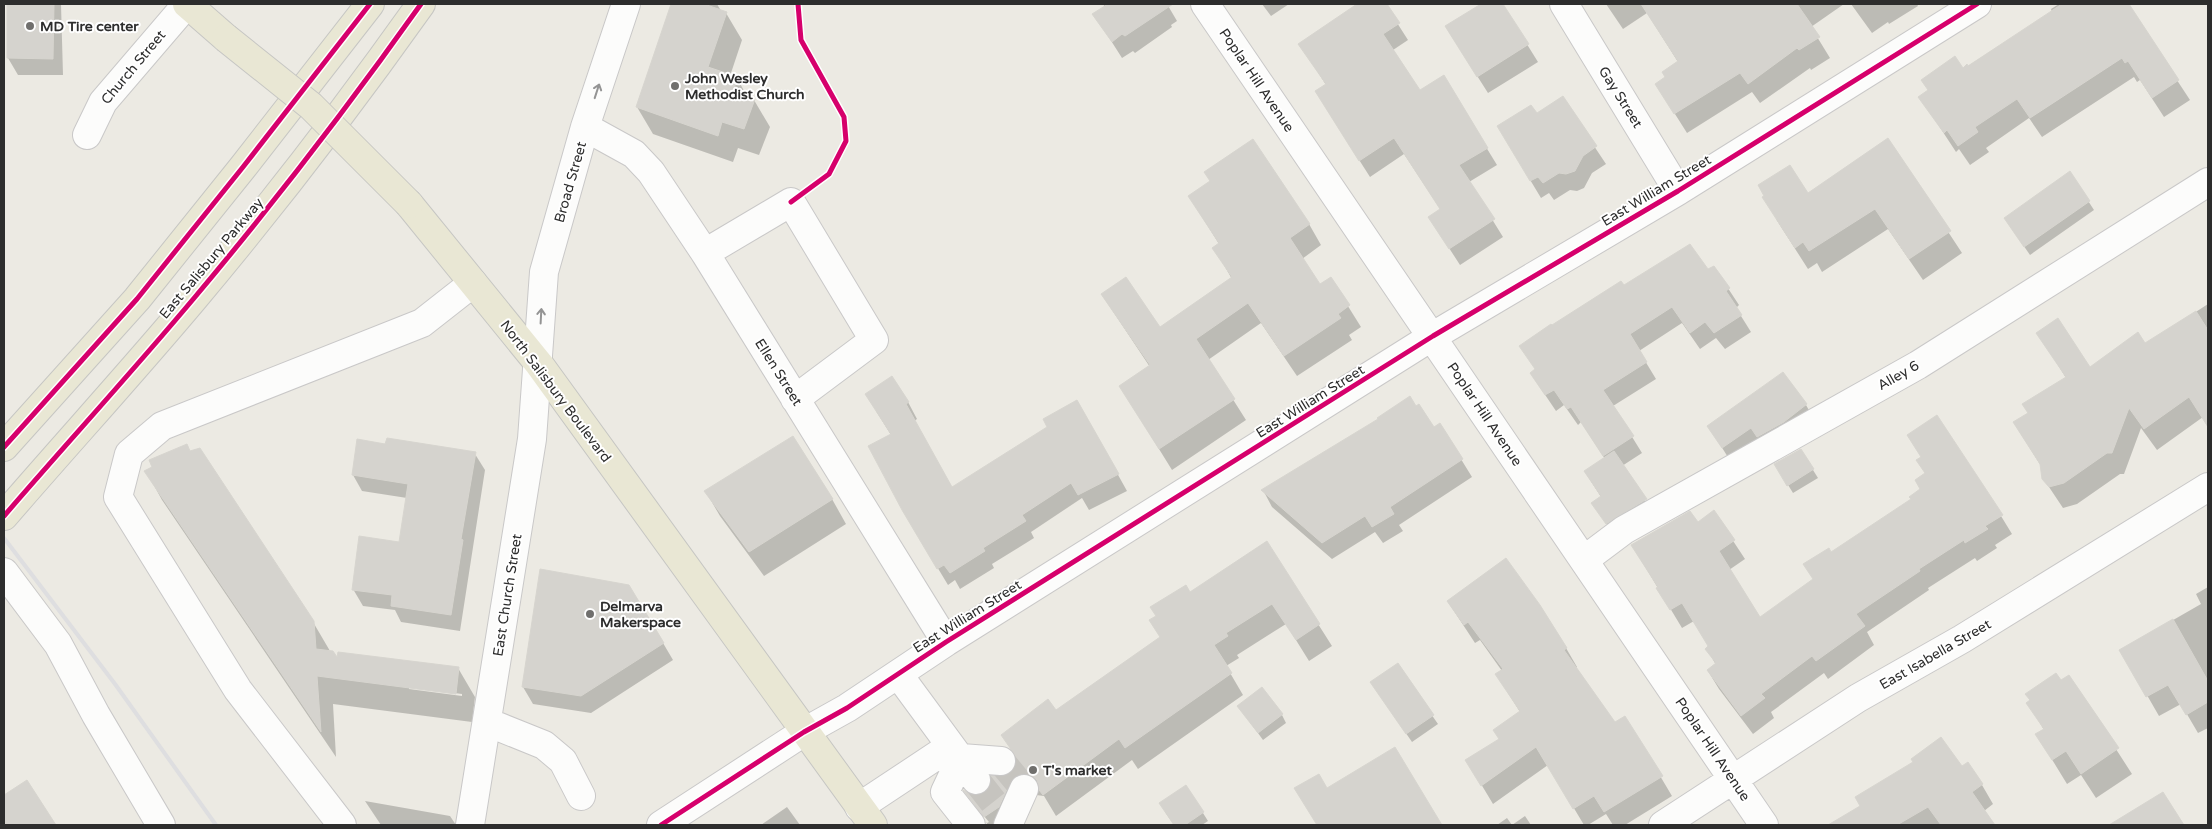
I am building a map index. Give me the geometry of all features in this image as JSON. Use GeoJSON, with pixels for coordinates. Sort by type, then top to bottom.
{"type":"FeatureCollection","features":[{"type":"Feature","properties":{"kind":"main road","name":"North Salisbury Boulevard"},"geometry":{"type":"LineString","coordinates":[[187,4],[311,106],[409,204],[538,364],[866,816]]}},
{"type":"Feature","properties":{"kind":"main road"},"geometry":{"type":"LineString","coordinates":[[4,447],[136,299],[243,167],[370,4]]}},
{"type":"Feature","properties":{"kind":"main road","name":"East Salisbury Parkway"},"geometry":{"type":"LineString","coordinates":[[4,516],[195,297],[280,193],[386,54],[421,4]]}},
{"type":"Feature","properties":{"kind":"street","name":"Church Street"},"geometry":{"type":"LineString","coordinates":[[87,135],[102,102],[187,4]]}},
{"type":"Feature","properties":{"kind":"street","name":"Broad Street"},"geometry":{"type":"LineString","coordinates":[[538,364],[544,272],[585,127],[626,4]]}},
{"type":"Feature","properties":{"kind":"street","name":"Poplar Hill Avenue"},"geometry":{"type":"LineString","coordinates":[[1205,4],[1433,336],[1764,825]]}},
{"type":"Feature","properties":{"kind":"street","name":"Gay Street"},"geometry":{"type":"LineString","coordinates":[[1564,4],[1678,191]]}},
{"type":"Feature","properties":{"kind":"street","name":"East William Street"},"geometry":{"type":"LineString","coordinates":[[661,825],[804,732],[847,708],[946,642],[1433,336],[1678,191],[1977,4]]}},
{"type":"Feature","properties":{"kind":"street","name":"Ellen Street"},"geometry":{"type":"LineString","coordinates":[[585,127],[634,154],[651,172],[705,253],[946,642]]}},
{"type":"Feature","properties":{"kind":"street","name":"Alley 6"},"geometry":{"type":"LineString","coordinates":[[1584,560],[1624,530],[1918,365],[2208,182]]}},
{"type":"Feature","properties":{"kind":"street"},"geometry":{"type":"LineString","coordinates":[[705,253],[792,202],[874,340],[795,399]]}},
{"type":"Feature","properties":{"kind":"street"},"geometry":{"type":"LineString","coordinates":[[342,825],[238,690],[118,497],[129,454],[162,426],[422,323],[473,283]]}},
{"type":"Feature","properties":{"kind":"street","name":"East Church Street"},"geometry":{"type":"LineString","coordinates":[[470,825],[532,438],[538,364]]}},
{"type":"Feature","properties":{"kind":"street","name":"East Isabella Street"},"geometry":{"type":"LineString","coordinates":[[1663,825],[1858,698],[1962,639],[2208,487]]}},
{"type":"Feature","properties":{"kind":"street"},"geometry":{"type":"LineString","coordinates":[[4,572],[58,644],[96,716],[161,825]]}},
{"type":"Feature","properties":{"kind":"street"},"geometry":{"type":"LineString","coordinates":[[898,674],[976,780]]}},
{"type":"Feature","properties":{"kind":"street"},"geometry":{"type":"LineString","coordinates":[[487,722],[544,745],[563,762],[581,796]]}},
{"type":"Feature","properties":{"kind":"street"},"geometry":{"type":"LineString","coordinates":[[956,752],[946,792],[971,825]]}},
{"type":"Feature","properties":{"kind":"street"},"geometry":{"type":"LineString","coordinates":[[866,816],[956,752],[1001,761]]}},
{"type":"Feature","properties":{"kind":"street"},"geometry":{"type":"LineString","coordinates":[[1006,821],[1024,790]]}},
{"type":"Feature","properties":{"kind":"building","name":"MD Tire center"},"geometry":{"type":"Polygon","coordinates":[[[7,4],[54,4],[53,59],[7,58],[7,4]]]}},
{"type":"Feature","properties":{"kind":"building"},"geometry":{"type":"Polygon","coordinates":[[[671,4],[704,4],[727,12],[708,67],[738,77],[733,91],[755,99],[744,129],[722,122],[718,136],[636,107],[671,4]]]}},
{"type":"Feature","properties":{"kind":"building"},"geometry":{"type":"Polygon","coordinates":[[[1108,4],[1173,4],[1125,36],[1122,34],[1112,42],[1092,14],[1108,4]]]}},
{"type":"Feature","properties":{"kind":"building"},"geometry":{"type":"Polygon","coordinates":[[[1357,4],[1387,4],[1400,23],[1383,34],[1420,90],[1444,75],[1488,148],[1459,165],[1495,219],[1449,249],[1428,217],[1440,209],[1394,138],[1359,161],[1315,91],[1326,84],[1298,44],[1357,4]]]}},
{"type":"Feature","properties":{"kind":"building"},"geometry":{"type":"Polygon","coordinates":[[[1481,4],[1503,4],[1529,44],[1477,77],[1445,26],[1481,4]]]}},
{"type":"Feature","properties":{"kind":"building"},"geometry":{"type":"Polygon","coordinates":[[[1641,4],[1797,4],[1820,37],[1799,50],[1797,48],[1748,84],[1740,73],[1674,114],[1655,84],[1665,77],[1662,72],[1678,61],[1641,4]]]}},
{"type":"Feature","properties":{"kind":"building"},"geometry":{"type":"Polygon","coordinates":[[[2062,4],[2129,4],[2179,80],[2152,98],[2128,61],[2125,63],[2122,58],[2030,118],[2017,99],[1975,127],[1978,132],[1958,146],[1947,130],[1944,133],[1918,97],[1928,90],[1921,80],[1955,56],[1963,68],[1967,64],[1968,66],[2062,4]]]}},
{"type":"Feature","properties":{"kind":"building"},"geometry":{"type":"Polygon","coordinates":[[[1563,96],[1597,146],[1583,156],[1575,171],[1566,174],[1559,173],[1543,183],[1538,177],[1530,181],[1497,126],[1531,105],[1537,113],[1563,96]]]}},
{"type":"Feature","properties":{"kind":"building"},"geometry":{"type":"Polygon","coordinates":[[[1888,138],[1951,231],[1909,259],[1875,209],[1809,251],[1803,242],[1795,248],[1762,197],[1764,196],[1758,185],[1790,165],[1808,193],[1888,138]]]}},
{"type":"Feature","properties":{"kind":"building"},"geometry":{"type":"Polygon","coordinates":[[[1253,139],[1310,224],[1290,238],[1320,284],[1331,277],[1350,305],[1338,314],[1341,318],[1284,356],[1248,303],[1196,339],[1235,399],[1159,449],[1119,386],[1150,365],[1101,294],[1126,277],[1160,327],[1232,277],[1212,248],[1219,243],[1188,196],[1210,181],[1204,172],[1253,139]]]}},
{"type":"Feature","properties":{"kind":"building"},"geometry":{"type":"Polygon","coordinates":[[[2070,171],[2090,201],[2024,247],[2004,218],[2070,171]]]}},
{"type":"Feature","properties":{"kind":"building"},"geometry":{"type":"Polygon","coordinates":[[[1690,244],[1708,269],[1714,266],[1730,288],[1726,291],[1742,315],[1714,333],[1705,322],[1690,333],[1672,307],[1630,334],[1647,362],[1603,390],[1634,436],[1603,456],[1571,407],[1567,409],[1554,390],[1545,395],[1530,373],[1535,369],[1519,346],[1621,281],[1624,285],[1690,244]]]}},
{"type":"Feature","properties":{"kind":"building"},"geometry":{"type":"Polygon","coordinates":[[[2196,311],[2208,330],[2208,427],[2189,397],[2144,429],[2129,408],[2112,453],[2107,453],[2064,483],[2049,487],[2042,479],[2040,464],[2013,422],[2028,413],[2022,404],[2066,377],[2036,333],[2058,318],[2090,367],[2138,332],[2145,343],[2196,311]]]}},
{"type":"Feature","properties":{"kind":"building"},"geometry":{"type":"Polygon","coordinates":[[[1783,372],[1807,404],[1784,422],[1757,437],[1751,428],[1722,448],[1707,426],[1783,372]]]}},
{"type":"Feature","properties":{"kind":"building"},"geometry":{"type":"Polygon","coordinates":[[[892,376],[909,402],[906,404],[952,487],[1047,427],[1043,419],[1077,400],[1119,474],[1078,495],[1071,483],[1022,515],[1026,521],[983,548],[985,551],[950,573],[944,565],[937,569],[902,510],[868,446],[891,434],[865,394],[892,376]]]}},
{"type":"Feature","properties":{"kind":"building"},"geometry":{"type":"Polygon","coordinates":[[[1410,396],[1416,406],[1419,404],[1434,427],[1440,423],[1463,459],[1390,507],[1394,514],[1372,527],[1365,516],[1322,543],[1261,490],[1378,419],[1410,396]]]}},
{"type":"Feature","properties":{"kind":"building"},"geometry":{"type":"Polygon","coordinates":[[[1937,415],[2003,515],[1985,526],[1988,529],[1965,543],[1964,540],[1919,569],[1920,571],[1856,614],[1865,626],[1816,661],[1812,656],[1761,694],[1765,698],[1741,716],[1707,670],[1716,663],[1705,649],[1708,646],[1682,603],[1670,610],[1656,588],[1658,587],[1631,545],[1690,511],[1698,522],[1714,510],[1735,540],[1719,551],[1760,617],[1813,579],[1803,564],[1829,548],[1831,552],[1911,499],[1909,497],[1920,489],[1915,480],[1925,473],[1916,460],[1921,457],[1907,435],[1937,415]]]}},
{"type":"Feature","properties":{"kind":"building"},"geometry":{"type":"Polygon","coordinates":[[[793,436],[833,499],[749,552],[704,491],[793,436]]]}},
{"type":"Feature","properties":{"kind":"building"},"geometry":{"type":"Polygon","coordinates":[[[387,438],[476,452],[461,539],[463,540],[451,615],[391,606],[392,595],[352,590],[359,536],[399,542],[408,484],[352,475],[357,439],[385,444],[387,438]]]}},
{"type":"Feature","properties":{"kind":"building"},"geometry":{"type":"Polygon","coordinates":[[[187,444],[190,451],[200,448],[314,621],[316,649],[333,651],[337,657],[338,652],[459,667],[456,694],[317,676],[321,732],[144,471],[152,467],[149,460],[187,444]]]}},
{"type":"Feature","properties":{"kind":"building"},"geometry":{"type":"Polygon","coordinates":[[[1801,449],[1814,469],[1787,486],[1774,464],[1801,449]]]}},
{"type":"Feature","properties":{"kind":"building"},"geometry":{"type":"Polygon","coordinates":[[[1614,451],[1647,499],[1606,524],[1591,503],[1601,496],[1584,471],[1614,451]]]}},
{"type":"Feature","properties":{"kind":"building"},"geometry":{"type":"Polygon","coordinates":[[[1267,541],[1320,624],[1296,640],[1272,604],[1226,633],[1228,636],[1214,645],[1232,673],[1125,748],[1119,739],[1043,795],[1039,790],[1037,780],[1031,775],[1023,773],[1015,776],[999,807],[984,817],[963,790],[977,796],[985,793],[990,786],[991,776],[1007,775],[1014,770],[1016,763],[1015,755],[1001,735],[1048,699],[1056,710],[1160,637],[1149,620],[1156,616],[1150,607],[1186,585],[1190,592],[1267,541]]]}},
{"type":"Feature","properties":{"kind":"building"},"geometry":{"type":"Polygon","coordinates":[[[1506,558],[1540,605],[1567,648],[1564,650],[1615,722],[1625,716],[1663,776],[1604,812],[1594,796],[1573,809],[1536,747],[1481,786],[1465,760],[1499,739],[1493,730],[1520,711],[1495,674],[1503,669],[1468,622],[1464,625],[1447,601],[1506,558]]]}},
{"type":"Feature","properties":{"kind":"building","name":"Delmarva Makerspace"},"geometry":{"type":"Polygon","coordinates":[[[540,569],[629,585],[664,643],[581,696],[522,687],[540,569]]]}},
{"type":"Feature","properties":{"kind":"building"},"geometry":{"type":"Polygon","coordinates":[[[2173,619],[2208,681],[2208,702],[2186,715],[2168,685],[2146,697],[2119,650],[2173,619]]]}},
{"type":"Feature","properties":{"kind":"building"},"geometry":{"type":"Polygon","coordinates":[[[1398,663],[1434,715],[1406,734],[1370,682],[1398,663]]]}},
{"type":"Feature","properties":{"kind":"building"},"geometry":{"type":"Polygon","coordinates":[[[2056,673],[2061,680],[2069,675],[2119,748],[2081,774],[2066,751],[2052,760],[2035,734],[2044,729],[2026,703],[2030,700],[2025,694],[2056,673]]]}},
{"type":"Feature","properties":{"kind":"building"},"geometry":{"type":"Polygon","coordinates":[[[1262,687],[1283,714],[1258,733],[1237,706],[1262,687]]]}},
{"type":"Feature","properties":{"kind":"building"},"geometry":{"type":"Polygon","coordinates":[[[1941,737],[1962,766],[1968,762],[1983,784],[1972,792],[1995,825],[1941,825],[1928,807],[1897,825],[1828,825],[1860,806],[1855,797],[1913,762],[1911,759],[1941,737]]]}},
{"type":"Feature","properties":{"kind":"building"},"geometry":{"type":"Polygon","coordinates":[[[1395,747],[1442,825],[1317,825],[1294,788],[1319,774],[1327,788],[1395,747]]]}},
{"type":"Feature","properties":{"kind":"building"},"geometry":{"type":"Polygon","coordinates":[[[27,780],[56,825],[4,825],[4,795],[27,780]]]}},
{"type":"Feature","properties":{"kind":"building"},"geometry":{"type":"Polygon","coordinates":[[[1186,785],[1204,812],[1185,825],[1174,825],[1159,803],[1186,785]]]}},
{"type":"Feature","properties":{"kind":"building"},"geometry":{"type":"Polygon","coordinates":[[[2163,792],[2184,825],[2109,825],[2163,792]]]}},
{"type":"Feature","properties":{"kind":"tunnel"},"geometry":{"type":"LineString","coordinates":[[1001,761],[1024,789]]}},
{"type":"Feature","properties":{"kind":"tunnel"},"geometry":{"type":"LineString","coordinates":[[976,780],[998,808]]}},
{"type":"Feature","properties":{"kind":"railway"},"geometry":{"type":"LineString","coordinates":[[4,538],[115,684],[216,825]]}},
{"type":"Feature","properties":{"kind":"cycle path"},"geometry":{"type":"LineString","coordinates":[[4,447],[137,299],[370,4]]}},
{"type":"Feature","properties":{"kind":"cycle path"},"geometry":{"type":"LineString","coordinates":[[4,516],[148,352],[254,226],[367,79],[421,4]]}},
{"type":"Feature","properties":{"kind":"cycle path"},"geometry":{"type":"LineString","coordinates":[[791,202],[829,174],[846,141],[844,117],[801,40],[798,4]]}},
{"type":"Feature","properties":{"kind":"cycle path"},"geometry":{"type":"LineString","coordinates":[[661,825],[804,732],[847,708],[946,642],[1433,336],[1678,191],[1977,4]]}},
{"type":"Feature","properties":{"kind":"place","name":"MD Tire center"},"geometry":{"type":"Point","coordinates":[30,26]}},
{"type":"Feature","properties":{"kind":"place","name":"John Wesley Methodist Church"},"geometry":{"type":"Point","coordinates":[675,86]}},
{"type":"Feature","properties":{"kind":"place","name":"Delmarva Makerspace"},"geometry":{"type":"Point","coordinates":[590,614]}},
{"type":"Feature","properties":{"kind":"place","name":"T's market"},"geometry":{"type":"Point","coordinates":[1033,770]}}]}
